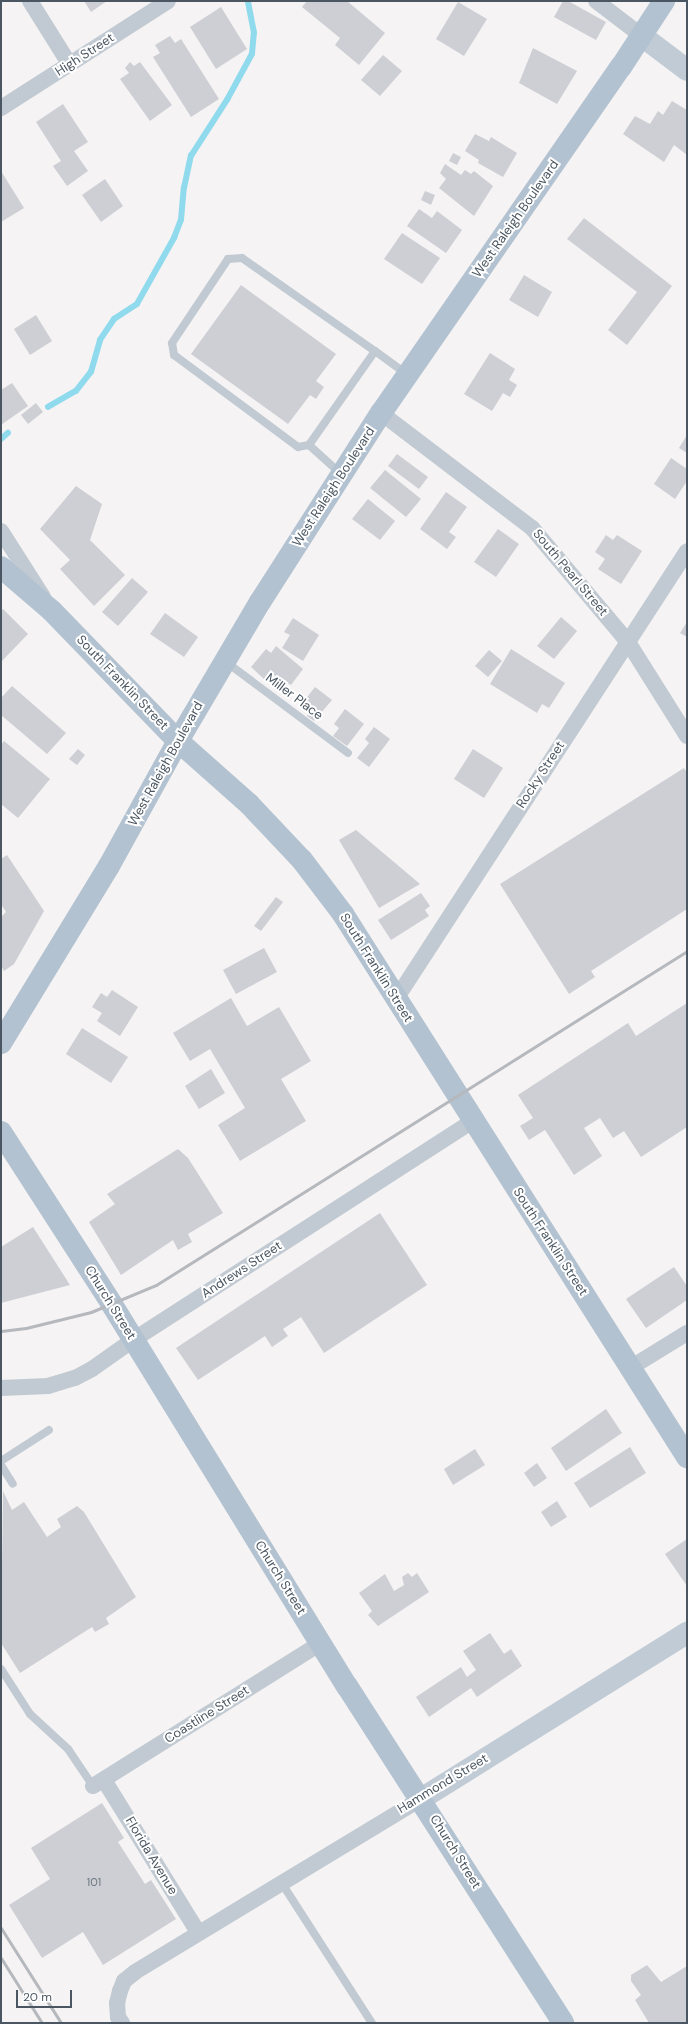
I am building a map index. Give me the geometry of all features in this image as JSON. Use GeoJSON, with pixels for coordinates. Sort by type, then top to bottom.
{"type":"FeatureCollection","features":[{"type":"Feature","properties":{"kind":"main road","name":"West Raleigh Boulevard"},"geometry":{"type":"LineString","coordinates":[[1,1043],[109,866],[178,741],[226,662],[260,602],[381,413],[642,36],[664,1]]}},
{"type":"Feature","properties":{"kind":"main road"},"geometry":{"type":"LineString","coordinates":[[1,567],[52,612]]}},
{"type":"Feature","properties":{"kind":"main road","name":"South Franklin Street"},"geometry":{"type":"LineString","coordinates":[[52,612],[178,741],[249,804],[302,860],[343,914],[687,1457]]}},
{"type":"Feature","properties":{"kind":"main road","name":"Church Street"},"geometry":{"type":"LineString","coordinates":[[1,1132],[133,1340],[320,1643],[563,2023]]}},
{"type":"Feature","properties":{"kind":"street"},"geometry":{"type":"LineString","coordinates":[[30,1],[70,65]]}},
{"type":"Feature","properties":{"kind":"street","name":"High Street"},"geometry":{"type":"LineString","coordinates":[[1,108],[168,1]]}},
{"type":"Feature","properties":{"kind":"street"},"geometry":{"type":"LineString","coordinates":[[596,1],[687,70]]}},
{"type":"Feature","properties":{"kind":"street","name":"South Pearl Street"},"geometry":{"type":"LineString","coordinates":[[381,413],[532,528],[628,642],[687,736]]}},
{"type":"Feature","properties":{"kind":"street","name":"South Franklin Street"},"geometry":{"type":"LineString","coordinates":[[1,531],[52,612]]}},
{"type":"Feature","properties":{"kind":"street","name":"Rocky Street"},"geometry":{"type":"LineString","coordinates":[[396,999],[687,551]]}},
{"type":"Feature","properties":{"kind":"street","name":"Andrews Street"},"geometry":{"type":"LineString","coordinates":[[1,1388],[48,1386],[75,1378],[473,1121]]}},
{"type":"Feature","properties":{"kind":"street"},"geometry":{"type":"LineString","coordinates":[[630,1368],[687,1333]]}},
{"type":"Feature","properties":{"kind":"street","name":"Hammond Street"},"geometry":{"type":"LineString","coordinates":[[122,2023],[118,2017],[117,2003],[124,1981],[198,1932],[421,1799],[687,1633]]}},
{"type":"Feature","properties":{"kind":"street","name":"Coastline Street"},"geometry":{"type":"LineString","coordinates":[[99,1783],[320,1643]]}},
{"type":"Feature","properties":{"kind":"street","name":"Florida Avenue"},"geometry":{"type":"LineString","coordinates":[[99,1783],[198,1932]]}},
{"type":"Feature","properties":{"kind":"lane"},"geometry":{"type":"LineString","coordinates":[[375,352],[309,445],[298,447],[174,355],[172,343],[228,259],[242,258],[408,375]]}},
{"type":"Feature","properties":{"kind":"lane"},"geometry":{"type":"LineString","coordinates":[[309,445],[342,474]]}},
{"type":"Feature","properties":{"kind":"lane","name":"Miller Place"},"geometry":{"type":"LineString","coordinates":[[226,662],[348,753]]}},
{"type":"Feature","properties":{"kind":"lane"},"geometry":{"type":"LineString","coordinates":[[1,1461],[49,1430]]}},
{"type":"Feature","properties":{"kind":"lane"},"geometry":{"type":"LineString","coordinates":[[1,1465],[13,1484]]}},
{"type":"Feature","properties":{"kind":"lane"},"geometry":{"type":"LineString","coordinates":[[1,1669],[30,1714],[56,1736],[99,1783]]}},
{"type":"Feature","properties":{"kind":"lane"},"geometry":{"type":"LineString","coordinates":[[281,1882],[372,2023]]}},
{"type":"Feature","properties":{"kind":"building"},"geometry":{"type":"Polygon","coordinates":[[[84,1],[107,1],[91,12],[84,1]]]}},
{"type":"Feature","properties":{"kind":"building"},"geometry":{"type":"Polygon","coordinates":[[[307,1],[347,1],[385,33],[359,65],[335,45],[340,38],[302,7],[307,1]]]}},
{"type":"Feature","properties":{"kind":"building"},"geometry":{"type":"Polygon","coordinates":[[[563,1],[568,1],[606,22],[596,40],[554,17],[563,1]]]}},
{"type":"Feature","properties":{"kind":"building"},"geometry":{"type":"Polygon","coordinates":[[[458,2],[487,19],[464,56],[436,39],[458,2]]]}},
{"type":"Feature","properties":{"kind":"building"},"geometry":{"type":"Polygon","coordinates":[[[221,7],[247,49],[216,69],[190,27],[221,7]]]}},
{"type":"Feature","properties":{"kind":"building"},"geometry":{"type":"Polygon","coordinates":[[[170,36],[175,43],[181,39],[219,99],[191,117],[153,57],[160,53],[155,45],[170,36]]]}},
{"type":"Feature","properties":{"kind":"building"},"geometry":{"type":"Polygon","coordinates":[[[533,48],[577,71],[557,104],[519,83],[533,48]]]}},
{"type":"Feature","properties":{"kind":"building"},"geometry":{"type":"Polygon","coordinates":[[[383,55],[402,71],[380,96],[361,80],[383,55]]]}},
{"type":"Feature","properties":{"kind":"building"},"geometry":{"type":"Polygon","coordinates":[[[130,62],[134,66],[140,62],[172,105],[150,121],[120,79],[129,73],[125,68],[130,62]]]}},
{"type":"Feature","properties":{"kind":"building"},"geometry":{"type":"Polygon","coordinates":[[[672,101],[687,110],[687,155],[674,145],[664,162],[623,134],[635,116],[650,124],[658,111],[663,115],[672,101]]]}},
{"type":"Feature","properties":{"kind":"building"},"geometry":{"type":"Polygon","coordinates":[[[63,104],[88,142],[74,151],[88,171],[67,186],[53,166],[61,161],[36,122],[63,104]]]}},
{"type":"Feature","properties":{"kind":"building"},"geometry":{"type":"Polygon","coordinates":[[[475,134],[489,141],[491,137],[517,153],[503,177],[478,163],[479,160],[465,151],[475,134]]]}},
{"type":"Feature","properties":{"kind":"building"},"geometry":{"type":"Polygon","coordinates":[[[453,153],[461,157],[457,165],[449,161],[453,153]]]}},
{"type":"Feature","properties":{"kind":"building"},"geometry":{"type":"Polygon","coordinates":[[[445,164],[461,175],[465,170],[471,174],[474,171],[493,186],[474,216],[439,188],[446,179],[440,173],[445,164]]]}},
{"type":"Feature","properties":{"kind":"building"},"geometry":{"type":"Polygon","coordinates":[[[1,171],[24,208],[1,222],[1,171]]]}},
{"type":"Feature","properties":{"kind":"building"},"geometry":{"type":"Polygon","coordinates":[[[105,179],[123,206],[101,222],[82,195],[105,179]]]}},
{"type":"Feature","properties":{"kind":"building"},"geometry":{"type":"Polygon","coordinates":[[[425,191],[435,195],[431,205],[421,200],[425,191]]]}},
{"type":"Feature","properties":{"kind":"building"},"geometry":{"type":"Polygon","coordinates":[[[419,209],[432,218],[437,211],[462,230],[446,253],[407,226],[419,209]]]}},
{"type":"Feature","properties":{"kind":"building"},"geometry":{"type":"Polygon","coordinates":[[[584,218],[672,286],[627,345],[608,330],[637,292],[567,239],[584,218]]]}},
{"type":"Feature","properties":{"kind":"building"},"geometry":{"type":"Polygon","coordinates":[[[402,233],[440,258],[422,284],[384,259],[402,233]]]}},
{"type":"Feature","properties":{"kind":"building"},"geometry":{"type":"Polygon","coordinates":[[[524,275],[552,292],[538,317],[509,300],[524,275]]]}},
{"type":"Feature","properties":{"kind":"building"},"geometry":{"type":"Polygon","coordinates":[[[241,285],[336,354],[316,381],[324,387],[316,399],[310,395],[288,424],[191,354],[241,285]]]}},
{"type":"Feature","properties":{"kind":"building"},"geometry":{"type":"Polygon","coordinates":[[[36,315],[52,341],[30,355],[14,329],[36,315]]]}},
{"type":"Feature","properties":{"kind":"building"},"geometry":{"type":"Polygon","coordinates":[[[490,353],[515,369],[509,380],[517,385],[510,397],[503,393],[492,411],[464,394],[490,353]]]}},
{"type":"Feature","properties":{"kind":"building"},"geometry":{"type":"Polygon","coordinates":[[[12,383],[28,406],[1,425],[1,390],[12,383]]]}},
{"type":"Feature","properties":{"kind":"building"},"geometry":{"type":"Polygon","coordinates":[[[36,403],[43,412],[28,424],[21,415],[36,403]]]}},
{"type":"Feature","properties":{"kind":"building"},"geometry":{"type":"Polygon","coordinates":[[[687,435],[687,453],[679,448],[687,435]]]}},
{"type":"Feature","properties":{"kind":"building"},"geometry":{"type":"Polygon","coordinates":[[[397,454],[428,477],[419,489],[388,466],[397,454]]]}},
{"type":"Feature","properties":{"kind":"building"},"geometry":{"type":"Polygon","coordinates":[[[671,458],[687,469],[687,481],[675,499],[654,484],[671,458]]]}},
{"type":"Feature","properties":{"kind":"building"},"geometry":{"type":"Polygon","coordinates":[[[385,470],[421,499],[406,517],[370,488],[385,470]]]}},
{"type":"Feature","properties":{"kind":"building"},"geometry":{"type":"Polygon","coordinates":[[[76,486],[102,504],[90,540],[125,575],[94,606],[60,569],[70,560],[40,529],[76,486]]]}},
{"type":"Feature","properties":{"kind":"building"},"geometry":{"type":"Polygon","coordinates":[[[446,492],[467,507],[449,532],[456,537],[447,549],[420,529],[446,492]]]}},
{"type":"Feature","properties":{"kind":"building"},"geometry":{"type":"Polygon","coordinates":[[[368,499],[395,521],[380,540],[352,519],[368,499]]]}},
{"type":"Feature","properties":{"kind":"building"},"geometry":{"type":"Polygon","coordinates":[[[498,529],[519,544],[496,577],[474,562],[498,529]]]}},
{"type":"Feature","properties":{"kind":"building"},"geometry":{"type":"Polygon","coordinates":[[[606,535],[613,540],[617,535],[642,551],[621,584],[598,569],[605,559],[595,552],[606,535]]]}},
{"type":"Feature","properties":{"kind":"building"},"geometry":{"type":"Polygon","coordinates":[[[132,578],[148,592],[118,626],[102,612],[132,578]]]}},
{"type":"Feature","properties":{"kind":"building"},"geometry":{"type":"Polygon","coordinates":[[[3,609],[28,634],[1,662],[1,611],[3,609]]]}},
{"type":"Feature","properties":{"kind":"building"},"geometry":{"type":"Polygon","coordinates":[[[165,613],[198,637],[184,657],[150,634],[165,613]]]}},
{"type":"Feature","properties":{"kind":"building"},"geometry":{"type":"Polygon","coordinates":[[[561,617],[577,631],[554,659],[537,646],[561,617]]]}},
{"type":"Feature","properties":{"kind":"building"},"geometry":{"type":"Polygon","coordinates":[[[293,618],[319,635],[303,661],[282,648],[290,635],[284,632],[293,618]]]}},
{"type":"Feature","properties":{"kind":"building"},"geometry":{"type":"Polygon","coordinates":[[[687,622],[687,637],[680,633],[687,622]]]}},
{"type":"Feature","properties":{"kind":"building"},"geometry":{"type":"Polygon","coordinates":[[[276,646],[303,669],[291,685],[269,672],[264,679],[251,667],[266,649],[271,653],[276,646]]]}},
{"type":"Feature","properties":{"kind":"building"},"geometry":{"type":"Polygon","coordinates":[[[511,649],[565,683],[549,708],[542,704],[537,713],[490,684],[511,649]]]}},
{"type":"Feature","properties":{"kind":"building"},"geometry":{"type":"Polygon","coordinates":[[[489,650],[502,661],[488,677],[475,666],[489,650]]]}},
{"type":"Feature","properties":{"kind":"building"},"geometry":{"type":"Polygon","coordinates":[[[12,686],[66,733],[47,754],[1,715],[1,698],[12,686]]]}},
{"type":"Feature","properties":{"kind":"building"},"geometry":{"type":"Polygon","coordinates":[[[315,687],[332,700],[314,721],[307,716],[309,712],[301,705],[315,687]]]}},
{"type":"Feature","properties":{"kind":"building"},"geometry":{"type":"Polygon","coordinates":[[[345,709],[364,724],[347,746],[333,736],[339,728],[334,724],[345,709]]]}},
{"type":"Feature","properties":{"kind":"building"},"geometry":{"type":"Polygon","coordinates":[[[374,727],[390,739],[369,767],[357,758],[369,743],[365,739],[374,727]]]}},
{"type":"Feature","properties":{"kind":"building"},"geometry":{"type":"Polygon","coordinates":[[[4,741],[50,779],[18,818],[1,804],[1,745],[4,741]]]}},
{"type":"Feature","properties":{"kind":"building"},"geometry":{"type":"Polygon","coordinates":[[[78,749],[85,755],[77,765],[69,759],[78,749]]]}},
{"type":"Feature","properties":{"kind":"building"},"geometry":{"type":"Polygon","coordinates":[[[473,749],[503,768],[484,798],[454,779],[473,749]]]}},
{"type":"Feature","properties":{"kind":"building"},"geometry":{"type":"Polygon","coordinates":[[[684,768],[687,773],[687,909],[591,971],[595,977],[569,994],[500,884],[684,768]]]}},
{"type":"Feature","properties":{"kind":"building"},"geometry":{"type":"Polygon","coordinates":[[[356,830],[420,884],[379,908],[339,840],[356,830]]]}},
{"type":"Feature","properties":{"kind":"building"},"geometry":{"type":"Polygon","coordinates":[[[7,855],[44,911],[14,964],[4,971],[1,966],[1,917],[6,912],[1,904],[1,859],[7,855]]]}},
{"type":"Feature","properties":{"kind":"building"},"geometry":{"type":"Polygon","coordinates":[[[421,893],[430,906],[425,910],[429,916],[391,940],[378,920],[421,893]]]}},
{"type":"Feature","properties":{"kind":"building"},"geometry":{"type":"Polygon","coordinates":[[[276,897],[283,902],[261,931],[254,926],[276,897]]]}},
{"type":"Feature","properties":{"kind":"building"},"geometry":{"type":"Polygon","coordinates":[[[264,948],[277,972],[236,994],[223,970],[264,948]]]}},
{"type":"Feature","properties":{"kind":"building"},"geometry":{"type":"Polygon","coordinates":[[[112,990],[138,1007],[120,1036],[97,1021],[102,1013],[92,1007],[101,993],[107,997],[112,990]]]}},
{"type":"Feature","properties":{"kind":"building"},"geometry":{"type":"Polygon","coordinates":[[[231,998],[247,1026],[279,1007],[311,1061],[281,1079],[306,1121],[240,1161],[218,1125],[245,1108],[210,1049],[190,1061],[173,1033],[231,998]]]}},
{"type":"Feature","properties":{"kind":"building"},"geometry":{"type":"Polygon","coordinates":[[[687,1003],[687,1127],[641,1157],[624,1131],[613,1138],[600,1118],[584,1128],[602,1156],[574,1175],[545,1130],[529,1140],[520,1126],[533,1118],[518,1095],[628,1023],[636,1036],[687,1003]]]}},
{"type":"Feature","properties":{"kind":"building"},"geometry":{"type":"Polygon","coordinates":[[[82,1028],[128,1057],[111,1083],[66,1054],[82,1028]]]}},
{"type":"Feature","properties":{"kind":"building"},"geometry":{"type":"Polygon","coordinates":[[[211,1069],[225,1093],[199,1109],[185,1086],[211,1069]]]}},
{"type":"Feature","properties":{"kind":"building"},"geometry":{"type":"Polygon","coordinates":[[[178,1149],[188,1158],[223,1213],[188,1234],[192,1242],[178,1250],[173,1240],[121,1275],[89,1222],[115,1204],[107,1194],[178,1149]]]}},
{"type":"Feature","properties":{"kind":"building"},"geometry":{"type":"Polygon","coordinates":[[[380,1213],[427,1285],[324,1353],[301,1317],[283,1329],[288,1336],[272,1347],[265,1336],[198,1380],[176,1348],[380,1213]]]}},
{"type":"Feature","properties":{"kind":"building"},"geometry":{"type":"Polygon","coordinates":[[[33,1227],[70,1285],[1,1303],[1,1247],[33,1227]]]}},
{"type":"Feature","properties":{"kind":"building"},"geometry":{"type":"Polygon","coordinates":[[[674,1267],[687,1286],[687,1300],[646,1328],[626,1299],[674,1267]]]}},
{"type":"Feature","properties":{"kind":"building"},"geometry":{"type":"Polygon","coordinates":[[[606,1409],[622,1433],[566,1471],[551,1448],[606,1409]]]}},
{"type":"Feature","properties":{"kind":"building"},"geometry":{"type":"Polygon","coordinates":[[[630,1447],[646,1473],[590,1508],[574,1483],[630,1447]]]}},
{"type":"Feature","properties":{"kind":"building"},"geometry":{"type":"Polygon","coordinates":[[[475,1449],[485,1465],[453,1485],[444,1469],[475,1449]]]}},
{"type":"Feature","properties":{"kind":"building"},"geometry":{"type":"Polygon","coordinates":[[[537,1463],[547,1478],[534,1487],[524,1473],[537,1463]]]}},
{"type":"Feature","properties":{"kind":"building"},"geometry":{"type":"Polygon","coordinates":[[[3,1491],[12,1510],[24,1502],[47,1537],[61,1527],[57,1519],[77,1506],[84,1512],[136,1597],[106,1618],[109,1624],[95,1632],[92,1627],[20,1673],[1,1643],[3,1491]]]}},
{"type":"Feature","properties":{"kind":"building"},"geometry":{"type":"Polygon","coordinates":[[[557,1501],[567,1517],[551,1527],[541,1512],[557,1501]]]}},
{"type":"Feature","properties":{"kind":"building"},"geometry":{"type":"Polygon","coordinates":[[[687,1539],[687,1586],[665,1554],[687,1539]]]}},
{"type":"Feature","properties":{"kind":"building"},"geometry":{"type":"Polygon","coordinates":[[[408,1573],[412,1577],[417,1573],[429,1592],[378,1626],[368,1615],[372,1611],[359,1593],[385,1574],[394,1591],[404,1585],[402,1577],[408,1573]]]}},
{"type":"Feature","properties":{"kind":"building"},"geometry":{"type":"Polygon","coordinates":[[[490,1633],[504,1654],[511,1649],[522,1666],[477,1697],[471,1688],[429,1717],[416,1697],[461,1667],[467,1677],[476,1670],[463,1651],[490,1633]]]}},
{"type":"Feature","properties":{"kind":"building"},"geometry":{"type":"Polygon","coordinates":[[[102,1803],[124,1838],[118,1842],[145,1884],[151,1880],[176,1919],[103,1965],[83,1932],[42,1958],[9,1905],[50,1879],[31,1848],[102,1803]]]}},
{"type":"Feature","properties":{"kind":"building"},"geometry":{"type":"Polygon","coordinates":[[[647,1965],[661,1982],[687,1966],[687,2023],[649,2023],[635,2000],[641,1995],[631,1981],[631,1975],[647,1965]]]}},
{"type":"Feature","properties":{"kind":"waterway"},"geometry":{"type":"LineString","coordinates":[[48,407],[76,391],[91,372],[100,340],[114,319],[137,304],[174,238],[181,220],[184,188],[191,156],[227,100],[252,54],[254,33],[248,1]]}},
{"type":"Feature","properties":{"kind":"waterway"},"geometry":{"type":"LineString","coordinates":[[1,439],[8,433]]}},
{"type":"Feature","properties":{"kind":"railway"},"geometry":{"type":"LineString","coordinates":[[1,1331],[26,1328],[91,1312],[156,1285],[687,951]]}},
{"type":"Feature","properties":{"kind":"railway"},"geometry":{"type":"LineString","coordinates":[[1,1928],[61,2023]]}},
{"type":"Feature","properties":{"kind":"railway"},"geometry":{"type":"LineString","coordinates":[[1,1958],[42,2023]]}}]}
